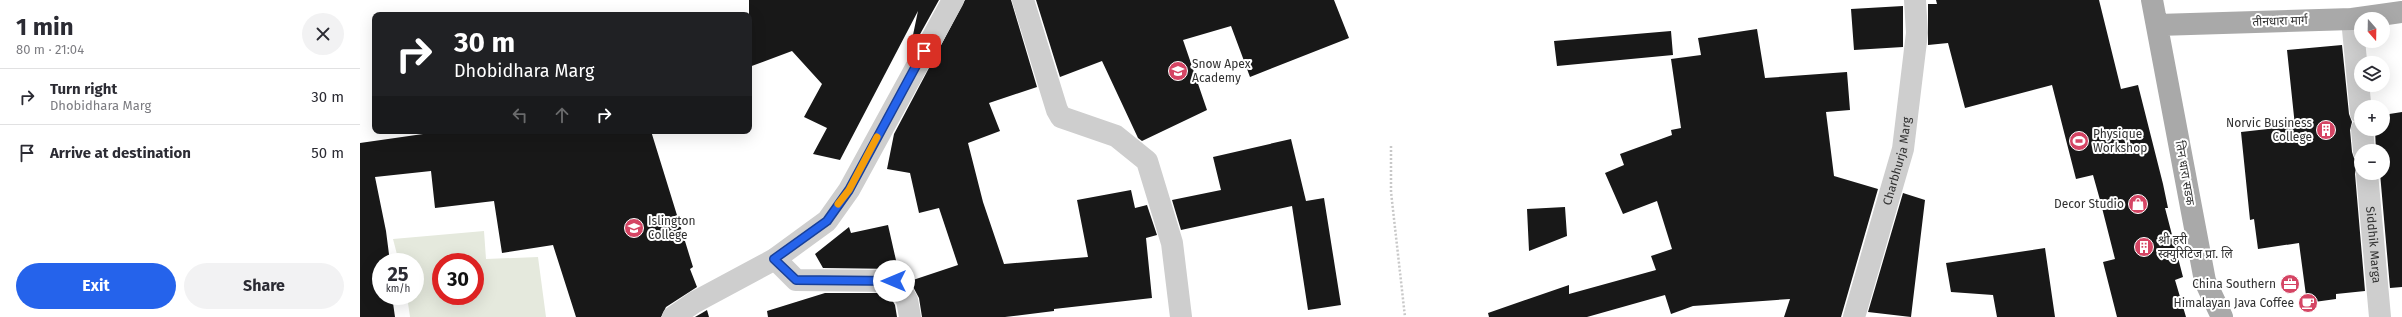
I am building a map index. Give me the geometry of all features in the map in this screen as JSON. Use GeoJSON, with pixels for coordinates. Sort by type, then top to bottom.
{"type":"FeatureCollection","features":[{"type":"Feature","properties":{"kind":"main road","name":"तिन धारा सडक"},"geometry":{"type":"LineString","coordinates":[[2152,0],[2158,25],[2205,281],[2222,317]]}},
{"type":"Feature","properties":{"kind":"main road","name":"तीनधारा मार्ग"},"geometry":{"type":"LineString","coordinates":[[2158,25],[2354,12]]}},
{"type":"Feature","properties":{"kind":"main road","name":"तीनधारा मार्ग"},"geometry":{"type":"LineString","coordinates":[[2390,12],[2402,12]]}},
{"type":"Feature","properties":{"kind":"street"},"geometry":{"type":"LineString","coordinates":[[673,317],[695,302],[774,259],[827,221],[849,190],[953,0]]}},
{"type":"Feature","properties":{"kind":"street"},"geometry":{"type":"LineString","coordinates":[[1022,0],[1061,117],[1116,136],[1147,161],[1172,243],[1181,317]]}},
{"type":"Feature","properties":{"kind":"street","name":"Charbhurja Marg"},"geometry":{"type":"LineString","coordinates":[[1854,317],[1903,149],[1917,33],[1915,0]]}},
{"type":"Feature","properties":{"kind":"street"},"geometry":{"type":"LineString","coordinates":[[2356,48],[2360,100]]}},
{"type":"Feature","properties":{"kind":"street","name":"Siddhik Marga"},"geometry":{"type":"LineString","coordinates":[[2367,180],[2380,317]]}},
{"type":"Feature","properties":{"kind":"street"},"geometry":{"type":"LineString","coordinates":[[774,259],[796,280],[894,281],[907,300],[910,317]]}},
{"type":"Feature","properties":{"kind":"path"},"geometry":{"type":"LineString","coordinates":[[1391,146],[1391,192],[1405,317]]}},
{"type":"Feature","properties":{"kind":"shaded area"},"geometry":{"type":"Polygon","coordinates":[[[484,231],[486,259],[538,257],[546,317],[410,317],[408,305],[424,305],[424,253],[397,253],[393,239],[484,231]]]}},
{"type":"Feature","properties":{"kind":"building"},"geometry":{"type":"Polygon","coordinates":[[[749,0],[939,0],[909,54],[918,11],[840,160],[813,154],[827,128],[804,117],[822,84],[792,51],[752,66],[752,12],[749,12],[749,0]]]}},
{"type":"Feature","properties":{"kind":"building"},"geometry":{"type":"Polygon","coordinates":[[[965,0],[1011,0],[1037,87],[989,103],[1000,131],[968,143],[983,202],[1004,264],[1088,257],[1077,200],[1131,190],[1135,208],[1147,205],[1157,235],[1146,238],[1152,298],[1054,309],[1054,311],[1005,317],[922,317],[919,298],[910,281],[958,265],[939,208],[919,213],[910,173],[887,169],[894,134],[965,0]]]}},
{"type":"Feature","properties":{"kind":"building"},"geometry":{"type":"Polygon","coordinates":[[[1036,0],[1334,0],[1349,38],[1250,77],[1231,26],[1183,40],[1207,110],[1142,141],[1138,138],[1102,61],[1060,77],[1036,0]]]}},
{"type":"Feature","properties":{"kind":"building"},"geometry":{"type":"Polygon","coordinates":[[[1936,0],[2099,0],[2121,89],[2138,85],[2163,184],[2168,208],[2165,208],[2183,277],[2175,280],[2186,317],[2117,317],[2103,262],[2115,259],[2093,175],[2076,179],[2052,85],[1965,108],[1948,43],[1928,45],[1928,4],[1937,4],[1936,0]]]}},
{"type":"Feature","properties":{"kind":"building"},"geometry":{"type":"Polygon","coordinates":[[[1903,6],[1903,47],[1854,50],[1851,9],[1903,6]]]}},
{"type":"Feature","properties":{"kind":"building"},"geometry":{"type":"Polygon","coordinates":[[[1757,29],[1765,78],[1847,72],[1850,110],[1826,112],[1834,176],[1878,189],[1841,317],[1784,317],[1790,299],[1693,306],[1671,314],[1665,295],[1587,317],[1489,317],[1488,313],[1569,285],[1569,294],[1656,270],[1651,256],[1672,249],[1657,201],[1623,214],[1605,173],[1624,165],[1620,154],[1672,135],[1671,130],[1681,128],[1671,59],[1701,55],[1698,38],[1757,29]]]}},
{"type":"Feature","properties":{"kind":"building"},"geometry":{"type":"Polygon","coordinates":[[[1671,31],[1673,55],[1557,66],[1554,41],[1671,31]]]}},
{"type":"Feature","properties":{"kind":"building"},"geometry":{"type":"Polygon","coordinates":[[[2342,45],[2349,114],[2352,122],[2350,130],[2354,158],[2354,180],[2356,180],[2365,291],[2336,294],[2336,299],[2307,303],[2299,243],[2258,249],[2254,219],[2250,220],[2241,132],[2295,126],[2287,50],[2342,45]]]}},
{"type":"Feature","properties":{"kind":"building"},"geometry":{"type":"Polygon","coordinates":[[[2402,112],[2402,287],[2390,288],[2381,180],[2390,180],[2390,144],[2376,144],[2375,136],[2390,136],[2390,114],[2402,112]]]}},
{"type":"Feature","properties":{"kind":"building"},"geometry":{"type":"Polygon","coordinates":[[[423,134],[652,134],[693,267],[690,269],[697,287],[666,307],[661,317],[576,317],[553,245],[502,253],[494,201],[435,208],[431,171],[375,177],[389,253],[372,253],[372,305],[393,305],[395,317],[360,317],[360,143],[423,134]]]}},
{"type":"Feature","properties":{"kind":"building"},"geometry":{"type":"Polygon","coordinates":[[[1291,139],[1306,201],[1324,198],[1341,305],[1308,310],[1292,206],[1181,230],[1172,200],[1221,190],[1213,157],[1291,139]]]}},
{"type":"Feature","properties":{"kind":"building"},"geometry":{"type":"Polygon","coordinates":[[[1903,193],[1925,200],[1911,317],[1868,312],[1903,193]]]}},
{"type":"Feature","properties":{"kind":"building"},"geometry":{"type":"Polygon","coordinates":[[[1565,207],[1567,236],[1529,251],[1527,209],[1565,207]]]}},
{"type":"Feature","properties":{"kind":"building"},"geometry":{"type":"Polygon","coordinates":[[[888,225],[898,269],[823,268],[815,254],[849,227],[851,233],[888,225]]]}},
{"type":"Feature","properties":{"kind":"building"},"geometry":{"type":"Polygon","coordinates":[[[2045,248],[2055,317],[1997,317],[1993,295],[1951,292],[1946,263],[2045,248]]]}},
{"type":"Feature","properties":{"kind":"building"},"geometry":{"type":"Polygon","coordinates":[[[825,293],[888,293],[895,305],[897,317],[768,317],[767,311],[825,293]]]}},
{"type":"Feature","properties":{"kind":"building"},"geometry":{"type":"Polygon","coordinates":[[[707,310],[709,317],[695,317],[702,313],[707,310]]]}},
{"type":"Feature","properties":{"kind":"slow traffic"},"geometry":{"type":"LineString","coordinates":[[838,204],[849,190],[877,137]]}},
{"type":"Feature","properties":{"kind":"place","name":"Snow Apex Academy"},"geometry":{"type":"Point","coordinates":[1178,71]}},
{"type":"Feature","properties":{"kind":"place","name":"Norvic Business College"},"geometry":{"type":"Point","coordinates":[2326,130]}},
{"type":"Feature","properties":{"kind":"place","name":"Physique Workshop"},"geometry":{"type":"Point","coordinates":[2079,141]}},
{"type":"Feature","properties":{"kind":"place","name":"Decor Studio"},"geometry":{"type":"Point","coordinates":[2138,204]}},
{"type":"Feature","properties":{"kind":"place","name":"Islington College"},"geometry":{"type":"Point","coordinates":[634,228]}},
{"type":"Feature","properties":{"kind":"place","name":"श्री हरी स्क्युरिटिज प्रा. लि"},"geometry":{"type":"Point","coordinates":[2144,247]}},
{"type":"Feature","properties":{"kind":"place","name":"China Southern"},"geometry":{"type":"Point","coordinates":[2290,284]}},
{"type":"Feature","properties":{"kind":"place","name":"Himalayan Java Coffee"},"geometry":{"type":"Point","coordinates":[2308,303]}},
{"type":"Feature","properties":{"kind":"route"},"geometry":{"type":"LineString","coordinates":[[894,281],[796,280],[774,259],[827,221],[849,190],[867,154],[924,51]]}}]}
